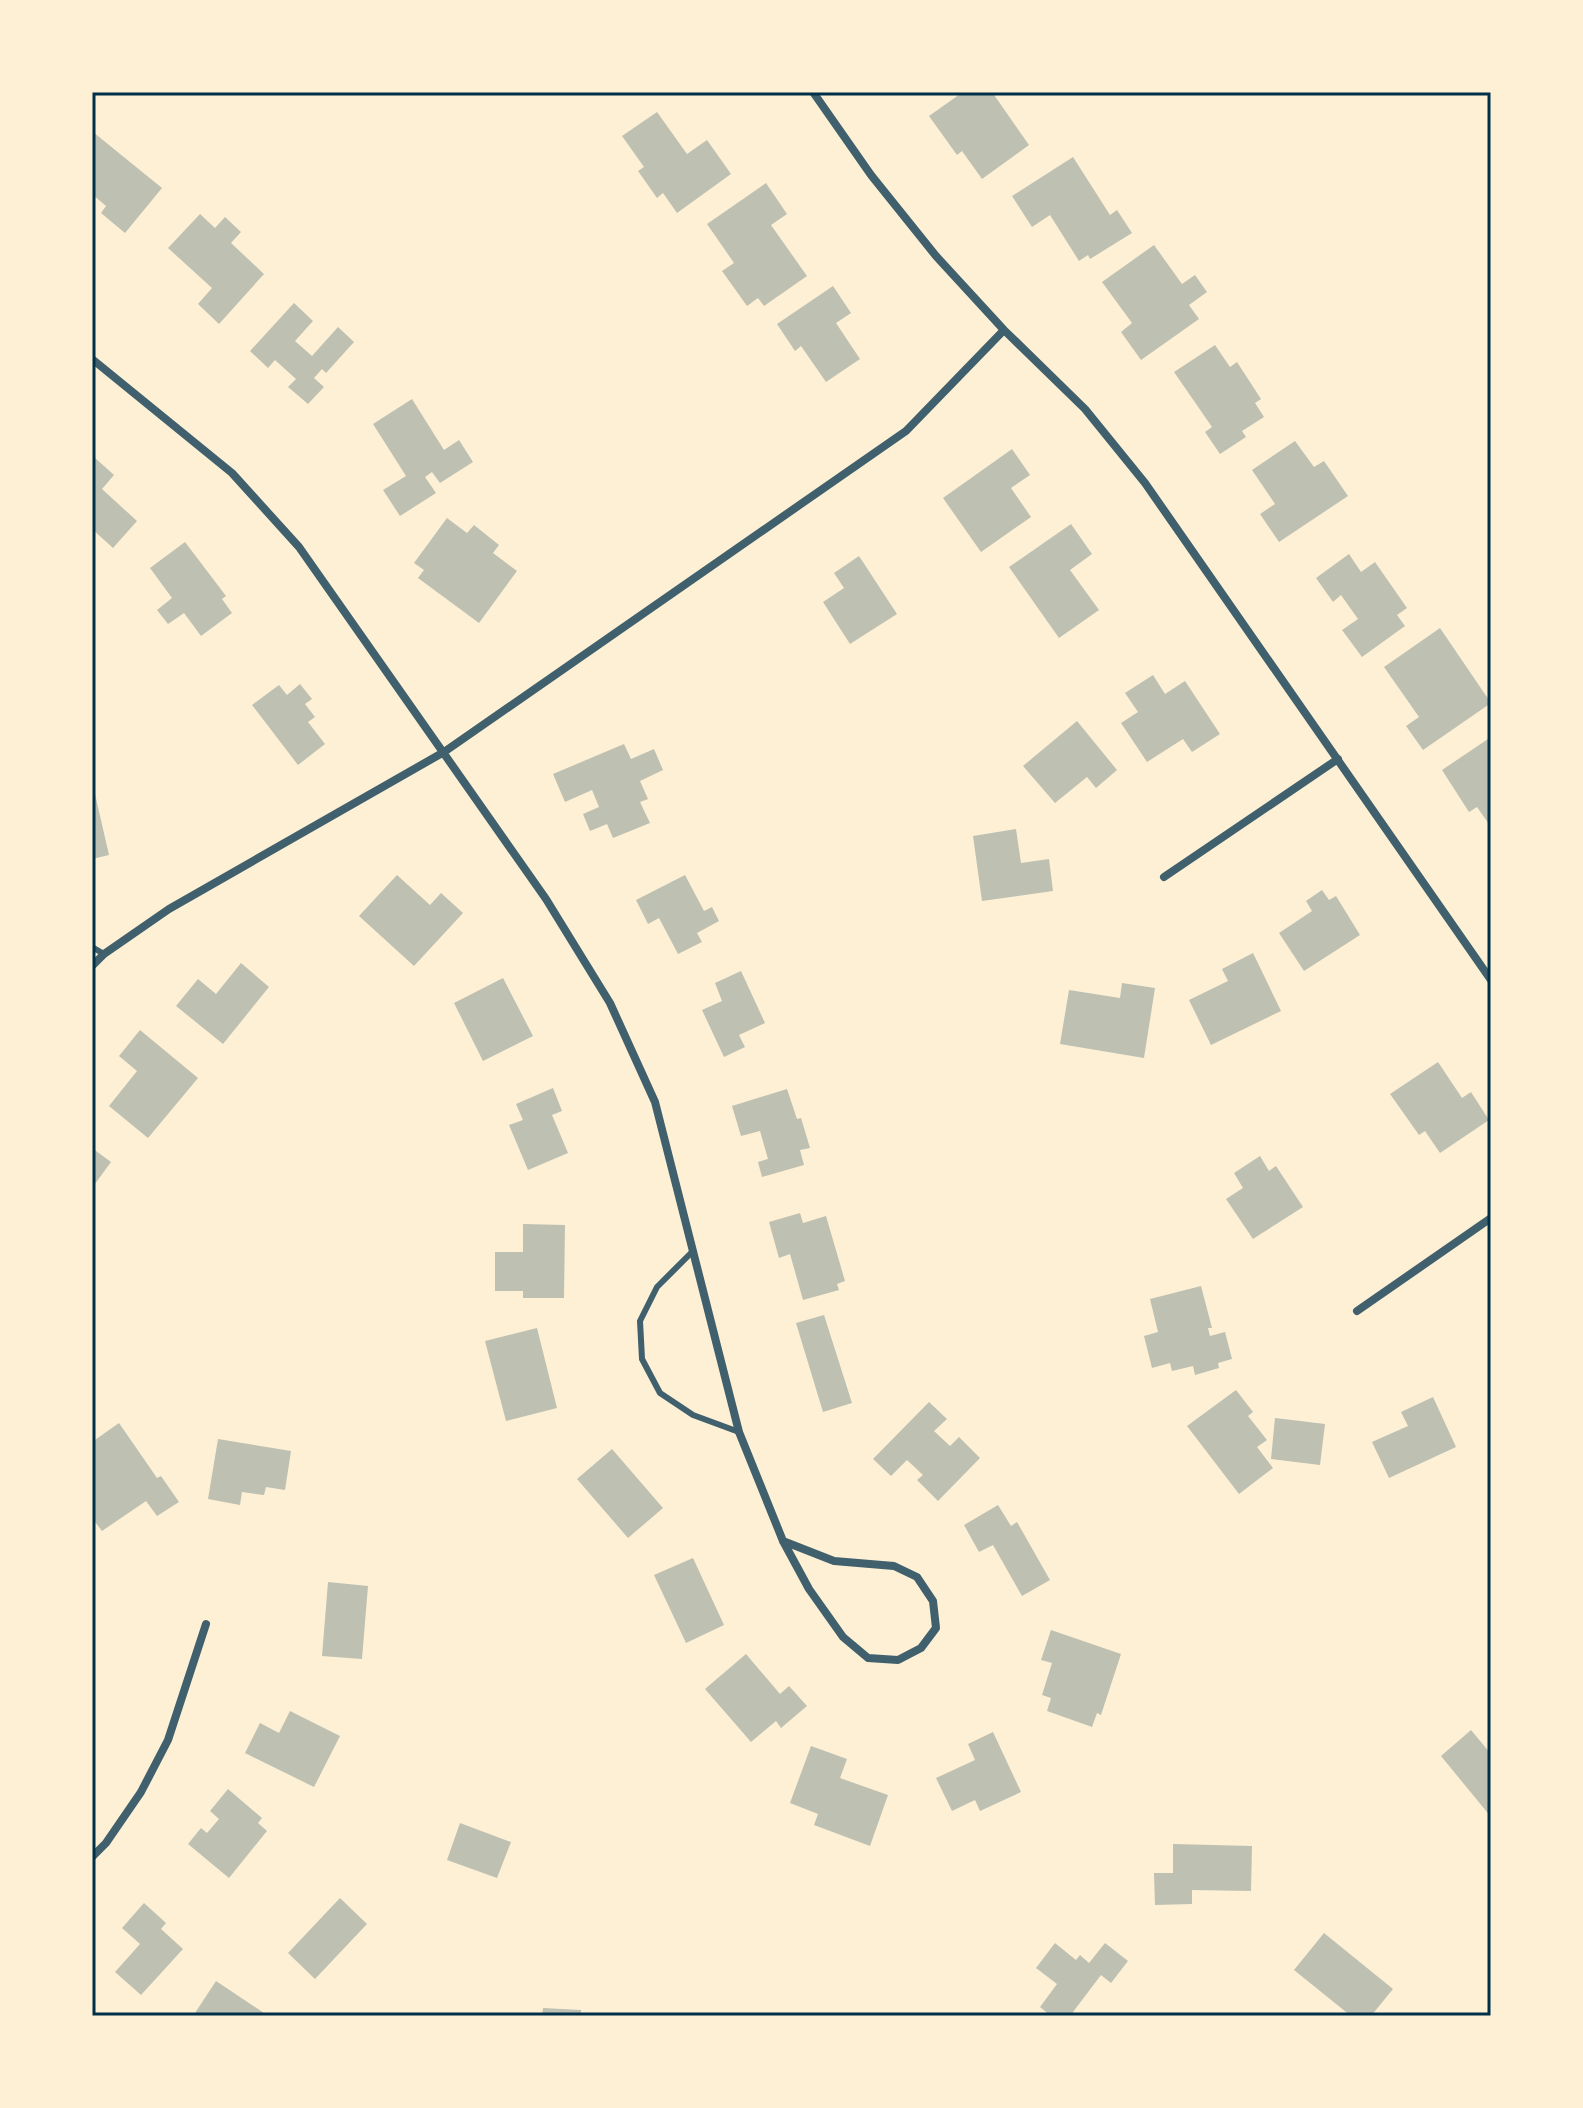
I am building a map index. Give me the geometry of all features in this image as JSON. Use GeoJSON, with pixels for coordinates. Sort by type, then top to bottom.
{"type":"FeatureCollection","features":[{"type":"Feature","properties":{"kind":"street"},"geometry":{"type":"LineString","coordinates":[[813,92],[871,175],[936,256],[1004,330],[1085,409],[1145,483],[1491,980]]}},
{"type":"Feature","properties":{"kind":"street"},"geometry":{"type":"LineString","coordinates":[[92,966],[104,954],[169,909],[444,752],[906,431],[1004,330]]}},
{"type":"Feature","properties":{"kind":"street"},"geometry":{"type":"LineString","coordinates":[[92,359],[232,473],[299,547],[546,899],[610,1003],[655,1102],[739,1432],[783,1541],[809,1589],[843,1637],[868,1658],[898,1660],[921,1648],[936,1628],[933,1601],[917,1577],[894,1566],[834,1561],[783,1541]]}},
{"type":"Feature","properties":{"kind":"street"},"geometry":{"type":"LineString","coordinates":[[1164,877],[1338,759]]}},
{"type":"Feature","properties":{"kind":"street"},"geometry":{"type":"LineString","coordinates":[[1357,1311],[1491,1218]]}},
{"type":"Feature","properties":{"kind":"street"},"geometry":{"type":"LineString","coordinates":[[92,1857],[106,1843],[141,1792],[168,1740],[206,1624]]}},
{"type":"Feature","properties":{"kind":"lane"},"geometry":{"type":"LineString","coordinates":[[92,947],[104,954]]}},
{"type":"Feature","properties":{"kind":"lane"},"geometry":{"type":"LineString","coordinates":[[692,1252],[657,1287],[640,1321],[642,1359],[660,1393],[693,1415],[739,1432]]}},
{"type":"Feature","properties":{"kind":"building"},"geometry":{"type":"Polygon","coordinates":[[[963,92],[992,92],[1029,145],[982,179],[962,151],[957,155],[929,116],[963,92]]]}},
{"type":"Feature","properties":{"kind":"building"},"geometry":{"type":"Polygon","coordinates":[[[657,112],[687,154],[707,140],[731,174],[677,213],[663,193],[657,198],[638,171],[644,167],[622,136],[657,112]]]}},
{"type":"Feature","properties":{"kind":"building"},"geometry":{"type":"Polygon","coordinates":[[[93,132],[162,188],[125,233],[101,213],[106,206],[92,194],[93,132]]]}},
{"type":"Feature","properties":{"kind":"building"},"geometry":{"type":"Polygon","coordinates":[[[1073,157],[1110,215],[1117,210],[1132,233],[1090,259],[1088,255],[1079,261],[1050,215],[1032,227],[1012,196],[1073,157]]]}},
{"type":"Feature","properties":{"kind":"building"},"geometry":{"type":"Polygon","coordinates":[[[766,183],[787,214],[771,225],[807,276],[764,306],[758,298],[747,306],[722,271],[734,263],[707,224],[766,183]]]}},
{"type":"Feature","properties":{"kind":"building"},"geometry":{"type":"Polygon","coordinates":[[[200,214],[215,228],[225,217],[241,232],[231,243],[264,274],[219,324],[198,304],[212,288],[168,248],[200,214]]]}},
{"type":"Feature","properties":{"kind":"building"},"geometry":{"type":"Polygon","coordinates":[[[1154,245],[1182,284],[1195,275],[1207,292],[1189,305],[1199,319],[1141,360],[1121,332],[1132,323],[1102,282],[1154,245]]]}},
{"type":"Feature","properties":{"kind":"building"},"geometry":{"type":"Polygon","coordinates":[[[833,286],[851,313],[836,323],[860,359],[826,382],[801,346],[795,351],[777,324],[833,286]]]}},
{"type":"Feature","properties":{"kind":"building"},"geometry":{"type":"Polygon","coordinates":[[[294,303],[313,321],[295,341],[312,356],[338,327],[354,342],[326,373],[322,369],[314,378],[324,387],[308,404],[288,387],[296,379],[275,360],[268,368],[250,351],[294,303]]]}},
{"type":"Feature","properties":{"kind":"building"},"geometry":{"type":"Polygon","coordinates":[[[1215,345],[1230,367],[1237,362],[1261,399],[1255,403],[1264,417],[1242,431],[1246,437],[1220,454],[1205,432],[1212,427],[1174,372],[1215,345]]]}},
{"type":"Feature","properties":{"kind":"building"},"geometry":{"type":"Polygon","coordinates":[[[412,399],[444,450],[459,440],[473,462],[440,483],[432,472],[425,477],[436,493],[400,516],[383,490],[406,476],[373,424],[412,399]]]}},
{"type":"Feature","properties":{"kind":"building"},"geometry":{"type":"Polygon","coordinates":[[[1295,441],[1314,467],[1324,461],[1348,496],[1279,542],[1260,514],[1275,504],[1252,470],[1295,441]]]}},
{"type":"Feature","properties":{"kind":"building"},"geometry":{"type":"Polygon","coordinates":[[[1012,449],[1030,475],[1011,488],[1031,517],[981,552],[943,498],[1012,449]]]}},
{"type":"Feature","properties":{"kind":"building"},"geometry":{"type":"Polygon","coordinates":[[[94,457],[114,475],[102,489],[137,521],[113,548],[92,529],[94,457]]]}},
{"type":"Feature","properties":{"kind":"building"},"geometry":{"type":"Polygon","coordinates":[[[447,518],[467,533],[474,525],[499,545],[493,553],[517,571],[479,623],[418,578],[424,570],[414,563],[447,518]]]}},
{"type":"Feature","properties":{"kind":"building"},"geometry":{"type":"Polygon","coordinates":[[[1071,524],[1092,554],[1070,570],[1099,610],[1059,638],[1009,567],[1071,524]]]}},
{"type":"Feature","properties":{"kind":"building"},"geometry":{"type":"Polygon","coordinates":[[[185,542],[226,596],[222,599],[232,613],[201,636],[184,613],[168,624],[157,610],[172,598],[150,568],[185,542]]]}},
{"type":"Feature","properties":{"kind":"building"},"geometry":{"type":"Polygon","coordinates":[[[1349,554],[1361,572],[1375,562],[1407,608],[1397,615],[1405,626],[1362,657],[1342,630],[1358,619],[1341,595],[1333,602],[1316,578],[1349,554]]]}},
{"type":"Feature","properties":{"kind":"building"},"geometry":{"type":"Polygon","coordinates":[[[859,556],[897,614],[850,644],[823,602],[844,588],[834,573],[859,556]]]}},
{"type":"Feature","properties":{"kind":"building"},"geometry":{"type":"Polygon","coordinates":[[[1440,628],[1491,703],[1423,750],[1406,726],[1419,717],[1384,667],[1440,628]]]}},
{"type":"Feature","properties":{"kind":"building"},"geometry":{"type":"Polygon","coordinates":[[[1153,675],[1165,694],[1185,681],[1220,734],[1192,752],[1183,739],[1147,762],[1121,723],[1138,712],[1125,693],[1153,675]]]}},
{"type":"Feature","properties":{"kind":"building"},"geometry":{"type":"Polygon","coordinates":[[[300,684],[312,699],[305,704],[315,717],[308,722],[325,744],[298,765],[252,705],[279,685],[287,695],[300,684]]]}},
{"type":"Feature","properties":{"kind":"building"},"geometry":{"type":"Polygon","coordinates":[[[1077,721],[1117,770],[1096,788],[1087,777],[1055,803],[1023,766],[1077,721]]]}},
{"type":"Feature","properties":{"kind":"building"},"geometry":{"type":"Polygon","coordinates":[[[1491,737],[1491,827],[1477,807],[1469,812],[1442,770],[1491,737]]]}},
{"type":"Feature","properties":{"kind":"building"},"geometry":{"type":"Polygon","coordinates":[[[624,744],[631,759],[654,749],[663,770],[640,781],[648,799],[640,802],[650,823],[613,838],[607,824],[590,831],[583,814],[599,807],[592,790],[565,802],[553,774],[624,744]]]}},
{"type":"Feature","properties":{"kind":"building"},"geometry":{"type":"Polygon","coordinates":[[[92,794],[95,794],[109,855],[92,859],[92,794]]]}},
{"type":"Feature","properties":{"kind":"building"},"geometry":{"type":"Polygon","coordinates":[[[1016,829],[1021,863],[1049,859],[1053,891],[982,901],[973,836],[1016,829]]]}},
{"type":"Feature","properties":{"kind":"building"},"geometry":{"type":"Polygon","coordinates":[[[397,875],[430,905],[441,893],[463,913],[414,966],[359,916],[397,875]]]}},
{"type":"Feature","properties":{"kind":"building"},"geometry":{"type":"Polygon","coordinates":[[[685,875],[704,911],[712,907],[719,921],[697,933],[702,942],[678,954],[659,918],[648,924],[636,900],[685,875]]]}},
{"type":"Feature","properties":{"kind":"building"},"geometry":{"type":"Polygon","coordinates":[[[1322,890],[1329,900],[1336,896],[1360,935],[1304,971],[1279,933],[1312,911],[1306,901],[1322,890]]]}},
{"type":"Feature","properties":{"kind":"building"},"geometry":{"type":"Polygon","coordinates":[[[1253,953],[1281,1011],[1211,1045],[1189,1000],[1228,981],[1222,969],[1253,953]]]}},
{"type":"Feature","properties":{"kind":"building"},"geometry":{"type":"Polygon","coordinates":[[[241,963],[269,987],[223,1044],[176,1006],[198,979],[216,994],[241,963]]]}},
{"type":"Feature","properties":{"kind":"building"},"geometry":{"type":"Polygon","coordinates":[[[741,971],[765,1023],[739,1035],[745,1047],[724,1057],[702,1010],[722,1001],[715,983],[741,971]]]}},
{"type":"Feature","properties":{"kind":"building"},"geometry":{"type":"Polygon","coordinates":[[[503,978],[533,1036],[483,1061],[454,1003],[503,978]]]}},
{"type":"Feature","properties":{"kind":"building"},"geometry":{"type":"Polygon","coordinates":[[[1122,983],[1155,988],[1144,1058],[1060,1044],[1069,990],[1120,998],[1122,983]]]}},
{"type":"Feature","properties":{"kind":"building"},"geometry":{"type":"Polygon","coordinates":[[[140,1030],[198,1078],[148,1138],[109,1106],[137,1071],[119,1056],[140,1030]]]}},
{"type":"Feature","properties":{"kind":"building"},"geometry":{"type":"Polygon","coordinates":[[[1438,1062],[1462,1098],[1471,1092],[1489,1120],[1440,1153],[1425,1131],[1419,1135],[1390,1094],[1438,1062]]]}},
{"type":"Feature","properties":{"kind":"building"},"geometry":{"type":"Polygon","coordinates":[[[553,1088],[562,1111],[552,1115],[568,1153],[528,1170],[509,1125],[523,1120],[516,1104],[553,1088]]]}},
{"type":"Feature","properties":{"kind":"building"},"geometry":{"type":"Polygon","coordinates":[[[787,1089],[797,1119],[801,1118],[810,1148],[800,1150],[804,1165],[762,1177],[758,1162],[768,1159],[760,1131],[741,1136],[732,1106],[787,1089]]]}},
{"type":"Feature","properties":{"kind":"building"},"geometry":{"type":"Polygon","coordinates":[[[92,1148],[111,1162],[92,1188],[92,1148]]]}},
{"type":"Feature","properties":{"kind":"building"},"geometry":{"type":"Polygon","coordinates":[[[1260,1156],[1269,1171],[1276,1166],[1303,1207],[1253,1239],[1226,1199],[1243,1188],[1234,1173],[1260,1156]]]}},
{"type":"Feature","properties":{"kind":"building"},"geometry":{"type":"Polygon","coordinates":[[[800,1213],[803,1223],[826,1216],[845,1281],[837,1284],[839,1290],[803,1300],[790,1254],[779,1258],[769,1222],[800,1213]]]}},
{"type":"Feature","properties":{"kind":"building"},"geometry":{"type":"Polygon","coordinates":[[[523,1224],[565,1225],[564,1298],[523,1298],[523,1291],[495,1291],[495,1252],[523,1252],[523,1224]]]}},
{"type":"Feature","properties":{"kind":"building"},"geometry":{"type":"Polygon","coordinates":[[[1201,1286],[1212,1328],[1208,1328],[1210,1336],[1225,1332],[1232,1359],[1218,1363],[1219,1368],[1195,1375],[1193,1366],[1172,1371],[1170,1363],[1152,1368],[1144,1336],[1158,1332],[1150,1299],[1201,1286]]]}},
{"type":"Feature","properties":{"kind":"building"},"geometry":{"type":"Polygon","coordinates":[[[824,1315],[852,1403],[823,1412],[796,1323],[824,1315]]]}},
{"type":"Feature","properties":{"kind":"building"},"geometry":{"type":"Polygon","coordinates":[[[537,1328],[557,1408],[506,1421],[485,1341],[537,1328]]]}},
{"type":"Feature","properties":{"kind":"building"},"geometry":{"type":"Polygon","coordinates":[[[1236,1390],[1253,1412],[1248,1416],[1267,1440],[1257,1447],[1273,1468],[1239,1494],[1187,1426],[1236,1390]]]}},
{"type":"Feature","properties":{"kind":"building"},"geometry":{"type":"Polygon","coordinates":[[[1433,1397],[1456,1447],[1389,1478],[1372,1442],[1408,1426],[1401,1412],[1433,1397]]]}},
{"type":"Feature","properties":{"kind":"building"},"geometry":{"type":"Polygon","coordinates":[[[929,1402],[947,1419],[934,1431],[950,1446],[959,1437],[980,1458],[938,1501],[917,1480],[923,1475],[907,1460],[891,1476],[873,1459],[929,1402]]]}},
{"type":"Feature","properties":{"kind":"building"},"geometry":{"type":"Polygon","coordinates":[[[1275,1418],[1325,1424],[1320,1465],[1271,1459],[1275,1418]]]}},
{"type":"Feature","properties":{"kind":"building"},"geometry":{"type":"Polygon","coordinates":[[[119,1423],[157,1478],[161,1476],[179,1502],[157,1516],[146,1501],[102,1531],[92,1518],[92,1442],[119,1423]]]}},
{"type":"Feature","properties":{"kind":"building"},"geometry":{"type":"Polygon","coordinates":[[[218,1439],[291,1451],[285,1490],[266,1487],[264,1495],[242,1492],[240,1505],[208,1499],[218,1439]]]}},
{"type":"Feature","properties":{"kind":"building"},"geometry":{"type":"Polygon","coordinates":[[[612,1449],[663,1508],[628,1538],[577,1479],[612,1449]]]}},
{"type":"Feature","properties":{"kind":"building"},"geometry":{"type":"Polygon","coordinates":[[[998,1505],[1011,1526],[1017,1522],[1050,1580],[1022,1596],[993,1545],[979,1552],[964,1525],[998,1505]]]}},
{"type":"Feature","properties":{"kind":"building"},"geometry":{"type":"Polygon","coordinates":[[[693,1558],[724,1625],[686,1643],[654,1575],[693,1558]]]}},
{"type":"Feature","properties":{"kind":"building"},"geometry":{"type":"Polygon","coordinates":[[[328,1582],[368,1586],[362,1659],[322,1656],[328,1582]]]}},
{"type":"Feature","properties":{"kind":"building"},"geometry":{"type":"Polygon","coordinates":[[[1051,1630],[1121,1654],[1101,1715],[1097,1713],[1092,1727],[1047,1711],[1051,1698],[1042,1695],[1052,1663],[1041,1660],[1051,1630]]]}},
{"type":"Feature","properties":{"kind":"building"},"geometry":{"type":"Polygon","coordinates":[[[746,1654],[780,1694],[789,1686],[807,1706],[781,1728],[776,1721],[751,1742],[705,1689],[746,1654]]]}},
{"type":"Feature","properties":{"kind":"building"},"geometry":{"type":"Polygon","coordinates":[[[290,1711],[340,1736],[314,1787],[245,1753],[260,1723],[279,1733],[290,1711]]]}},
{"type":"Feature","properties":{"kind":"building"},"geometry":{"type":"Polygon","coordinates":[[[1471,1730],[1491,1754],[1491,1817],[1441,1756],[1471,1730]]]}},
{"type":"Feature","properties":{"kind":"building"},"geometry":{"type":"Polygon","coordinates":[[[993,1732],[1021,1792],[980,1811],[975,1800],[952,1811],[936,1778],[975,1760],[968,1744],[993,1732]]]}},
{"type":"Feature","properties":{"kind":"building"},"geometry":{"type":"Polygon","coordinates":[[[811,1746],[847,1759],[840,1778],[888,1795],[870,1846],[814,1825],[818,1814],[790,1803],[811,1746]]]}},
{"type":"Feature","properties":{"kind":"building"},"geometry":{"type":"Polygon","coordinates":[[[228,1789],[262,1818],[258,1823],[267,1831],[229,1878],[188,1844],[201,1828],[207,1833],[219,1819],[210,1811],[228,1789]]]}},
{"type":"Feature","properties":{"kind":"building"},"geometry":{"type":"Polygon","coordinates":[[[460,1823],[511,1842],[497,1878],[447,1860],[460,1823]]]}},
{"type":"Feature","properties":{"kind":"building"},"geometry":{"type":"Polygon","coordinates":[[[1173,1844],[1252,1846],[1251,1891],[1192,1890],[1192,1904],[1155,1905],[1154,1873],[1173,1873],[1173,1844]]]}},
{"type":"Feature","properties":{"kind":"building"},"geometry":{"type":"Polygon","coordinates":[[[340,1898],[367,1924],[315,1979],[288,1953],[340,1898]]]}},
{"type":"Feature","properties":{"kind":"building"},"geometry":{"type":"Polygon","coordinates":[[[144,1903],[166,1923],[161,1929],[183,1949],[141,1995],[115,1972],[140,1944],[122,1928],[144,1903]]]}},
{"type":"Feature","properties":{"kind":"building"},"geometry":{"type":"Polygon","coordinates":[[[1324,1933],[1393,1989],[1371,2016],[1351,2016],[1294,1970],[1324,1933]]]}},
{"type":"Feature","properties":{"kind":"building"},"geometry":{"type":"Polygon","coordinates":[[[1055,1943],[1076,1960],[1080,1955],[1089,1963],[1105,1943],[1128,1961],[1111,1983],[1101,1975],[1070,2016],[1051,2016],[1040,2007],[1057,1984],[1036,1968],[1055,1943]]]}},
{"type":"Feature","properties":{"kind":"building"},"geometry":{"type":"Polygon","coordinates":[[[216,1981],[264,2013],[262,2016],[193,2016],[216,1981]]]}},
{"type":"Feature","properties":{"kind":"building"},"geometry":{"type":"Polygon","coordinates":[[[543,2008],[581,2010],[581,2016],[542,2016],[543,2008]]]}}]}
